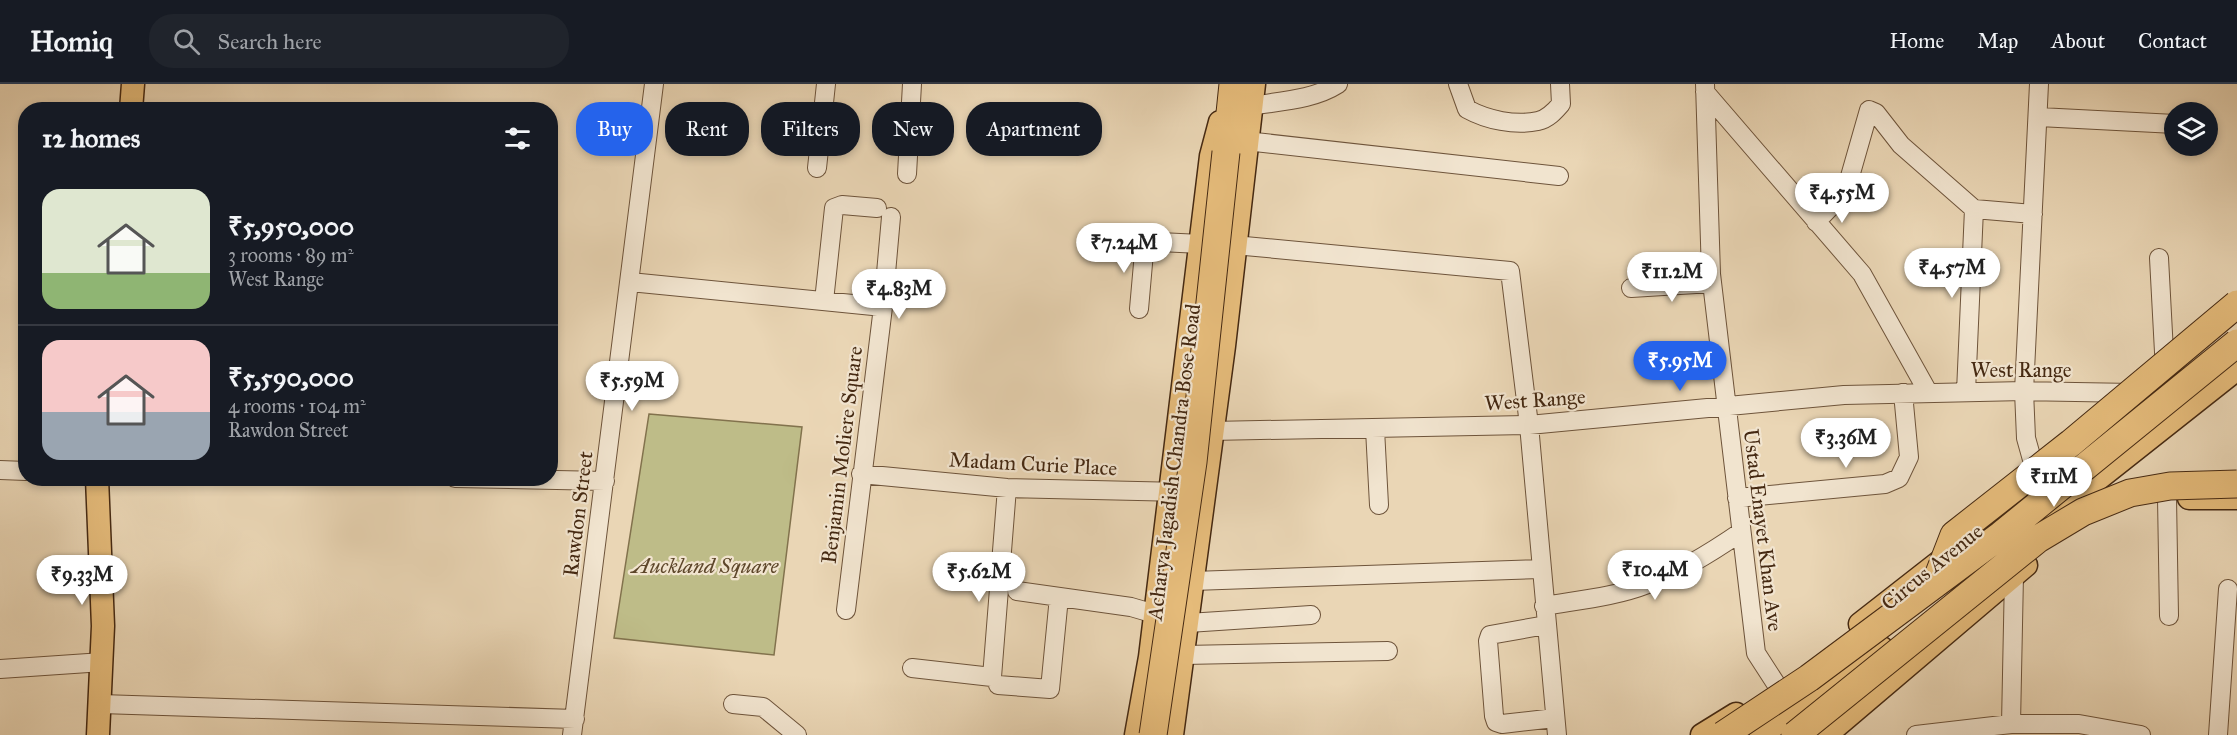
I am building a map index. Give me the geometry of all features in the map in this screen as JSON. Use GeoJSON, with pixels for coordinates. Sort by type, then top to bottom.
{"type":"FeatureCollection","features":[{"type":"Feature","properties":{"kind":"highway"},"geometry":{"type":"LineString","coordinates":[[1153,735],[1188,506],[1236,146],[1232,84]]}},
{"type":"Feature","properties":{"kind":"highway"},"geometry":{"type":"LineString","coordinates":[[1935,584],[1954,535],[2071,443],[2237,304]]}},
{"type":"Feature","properties":{"kind":"highway"},"geometry":{"type":"LineString","coordinates":[[1722,735],[1809,678],[2010,528],[2237,344]]}},
{"type":"Feature","properties":{"kind":"highway"},"geometry":{"type":"LineString","coordinates":[[1795,735],[2038,539],[2083,512],[2130,493],[2170,486],[2237,484]]}},
{"type":"Feature","properties":{"kind":"main road"},"geometry":{"type":"LineString","coordinates":[[132,102],[133,84]]}},
{"type":"Feature","properties":{"kind":"main road","name":"Acharya Jagadish Chandra Bose Road"},"geometry":{"type":"LineString","coordinates":[[1136,735],[1155,614],[1211,156],[1232,84]]}},
{"type":"Feature","properties":{"kind":"main road","name":"Acharya Jagadish Chandra Bose Road"},"geometry":{"type":"LineString","coordinates":[[1172,735],[1184,655],[1234,245],[1236,146],[1253,95]]}},
{"type":"Feature","properties":{"kind":"main road","name":"Circus Avenue"},"geometry":{"type":"LineString","coordinates":[[1702,735],[1806,669],[2148,394],[2237,317]]}},
{"type":"Feature","properties":{"kind":"main road"},"geometry":{"type":"LineString","coordinates":[[1761,735],[1855,669],[2237,369]]}},
{"type":"Feature","properties":{"kind":"main road"},"geometry":{"type":"LineString","coordinates":[[2039,483],[2074,498],[2237,498]]}},
{"type":"Feature","properties":{"kind":"main road"},"geometry":{"type":"LineString","coordinates":[[97,486],[103,662],[98,735]]}},
{"type":"Feature","properties":{"kind":"main road"},"geometry":{"type":"LineString","coordinates":[[1826,735],[2055,538],[2074,498]]}},
{"type":"Feature","properties":{"kind":"street","name":"Rawdon Street"},"geometry":{"type":"LineString","coordinates":[[574,727],[654,84]]}},
{"type":"Feature","properties":{"kind":"street"},"geometry":{"type":"LineString","coordinates":[[817,168],[826,84]]}},
{"type":"Feature","properties":{"kind":"street"},"geometry":{"type":"LineString","coordinates":[[907,174],[912,84]]}},
{"type":"Feature","properties":{"kind":"street"},"geometry":{"type":"LineString","coordinates":[[1253,95],[1304,97],[1329,90],[1338,84]]}},
{"type":"Feature","properties":{"kind":"street"},"geometry":{"type":"LineString","coordinates":[[1458,84],[1467,109],[1487,119],[1539,121],[1551,115],[1561,104],[1560,84]]}},
{"type":"Feature","properties":{"kind":"street"},"geometry":{"type":"LineString","coordinates":[[2039,84],[2024,391],[2026,438],[2039,483]]}},
{"type":"Feature","properties":{"kind":"street"},"geometry":{"type":"LineString","coordinates":[[1705,88],[1862,274],[1928,392]]}},
{"type":"Feature","properties":{"kind":"street","name":"Ustad Enayet Khan Ave"},"geometry":{"type":"LineString","coordinates":[[1705,88],[1712,283],[1725,406],[1756,653],[1778,687]]}},
{"type":"Feature","properties":{"kind":"street"},"geometry":{"type":"LineString","coordinates":[[1816,222],[1841,196],[1849,180],[1869,110],[1876,113],[1901,145],[1974,208],[2033,214]]}},
{"type":"Feature","properties":{"kind":"street"},"geometry":{"type":"LineString","coordinates":[[2039,117],[2164,123]]}},
{"type":"Feature","properties":{"kind":"street"},"geometry":{"type":"LineString","coordinates":[[1236,146],[1559,176]]}},
{"type":"Feature","properties":{"kind":"street","name":"Benjamin Moliere Square"},"geometry":{"type":"LineString","coordinates":[[824,301],[834,208],[842,205],[884,213],[883,307],[846,610]]}},
{"type":"Feature","properties":{"kind":"street"},"geometry":{"type":"LineString","coordinates":[[1966,392],[1974,208]]}},
{"type":"Feature","properties":{"kind":"street"},"geometry":{"type":"LineString","coordinates":[[1097,239],[1201,244]]}},
{"type":"Feature","properties":{"kind":"street"},"geometry":{"type":"LineString","coordinates":[[1139,309],[1145,242]]}},
{"type":"Feature","properties":{"kind":"street"},"geometry":{"type":"LineString","coordinates":[[1234,245],[1510,271],[1529,425],[1556,727],[1496,722],[1488,641],[1490,635],[1546,625]]}},
{"type":"Feature","properties":{"kind":"street"},"geometry":{"type":"LineString","coordinates":[[2159,258],[2165,379]]}},
{"type":"Feature","properties":{"kind":"street"},"geometry":{"type":"LineString","coordinates":[[630,282],[883,307]]}},
{"type":"Feature","properties":{"kind":"street"},"geometry":{"type":"LineString","coordinates":[[1631,288],[1712,283]]}},
{"type":"Feature","properties":{"kind":"street","name":"West Range"},"geometry":{"type":"LineString","coordinates":[[1211,431],[1529,425],[1844,395],[2024,391],[2148,394]]}},
{"type":"Feature","properties":{"kind":"street"},"geometry":{"type":"LineString","coordinates":[[1737,498],[1885,484],[1899,478],[1909,458],[1903,393]]}},
{"type":"Feature","properties":{"kind":"street"},"geometry":{"type":"LineString","coordinates":[[1375,429],[1379,505]]}},
{"type":"Feature","properties":{"kind":"street"},"geometry":{"type":"LineString","coordinates":[[0,470],[18,471]]}},
{"type":"Feature","properties":{"kind":"street","name":"Madam Curie Place"},"geometry":{"type":"LineString","coordinates":[[861,474],[1007,489],[1203,494]]}},
{"type":"Feature","properties":{"kind":"street"},"geometry":{"type":"LineString","coordinates":[[558,480],[605,481]]}},
{"type":"Feature","properties":{"kind":"street"},"geometry":{"type":"LineString","coordinates":[[912,668],[992,677],[1007,489]]}},
{"type":"Feature","properties":{"kind":"street"},"geometry":{"type":"LineString","coordinates":[[2167,498],[2169,616]]}},
{"type":"Feature","properties":{"kind":"street"},"geometry":{"type":"LineString","coordinates":[[1544,606],[1603,596],[1647,585],[1686,567],[1741,532]]}},
{"type":"Feature","properties":{"kind":"street"},"geometry":{"type":"LineString","coordinates":[[1193,581],[1541,568]]}},
{"type":"Feature","properties":{"kind":"street"},"geometry":{"type":"LineString","coordinates":[[2011,724],[2014,575]]}},
{"type":"Feature","properties":{"kind":"street"},"geometry":{"type":"LineString","coordinates":[[2218,735],[2228,589]]}},
{"type":"Feature","properties":{"kind":"street"},"geometry":{"type":"LineString","coordinates":[[1017,591],[1131,607],[1155,614]]}},
{"type":"Feature","properties":{"kind":"street"},"geometry":{"type":"LineString","coordinates":[[998,685],[1050,689],[1059,597]]}},
{"type":"Feature","properties":{"kind":"street"},"geometry":{"type":"LineString","coordinates":[[1188,623],[1311,615]]}},
{"type":"Feature","properties":{"kind":"street"},"geometry":{"type":"LineString","coordinates":[[1184,655],[1388,651]]}},
{"type":"Feature","properties":{"kind":"street"},"geometry":{"type":"LineString","coordinates":[[0,669],[103,662]]}},
{"type":"Feature","properties":{"kind":"street"},"geometry":{"type":"LineString","coordinates":[[101,704],[574,727]]}},
{"type":"Feature","properties":{"kind":"street"},"geometry":{"type":"LineString","coordinates":[[733,704],[764,707],[796,735]]}},
{"type":"Feature","properties":{"kind":"street"},"geometry":{"type":"LineString","coordinates":[[1916,735],[2011,724],[2141,735]]}},
{"type":"Feature","properties":{"kind":"green space","name":"Auckland Square"},"geometry":{"type":"Polygon","coordinates":[[[649,414],[802,427],[774,655],[614,638],[649,414]]]}}]}
